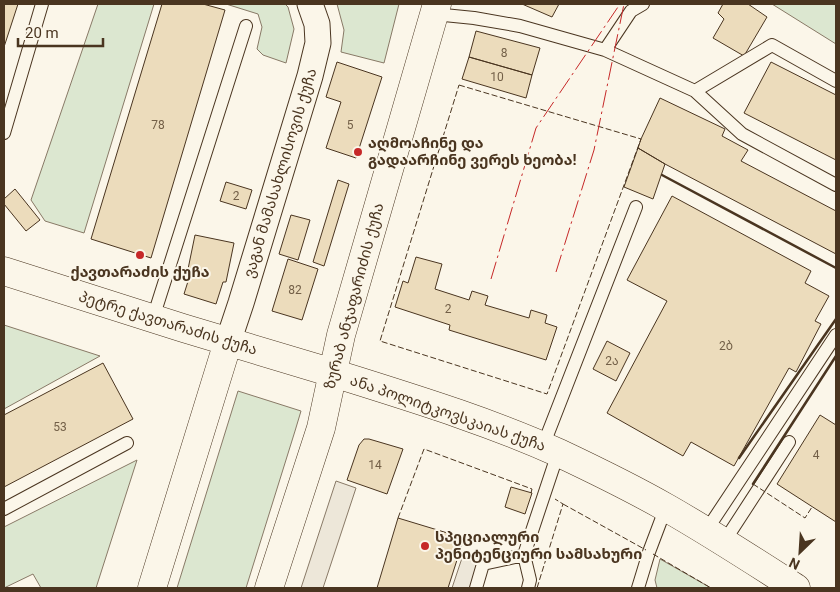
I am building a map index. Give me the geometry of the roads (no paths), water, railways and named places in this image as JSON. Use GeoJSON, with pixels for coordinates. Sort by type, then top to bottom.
{"type":"FeatureCollection","features":[{"type":"Feature","properties":{"kind":"main road","name":"ზურაბ ანჯაფარიძის ქუჩა"},"geometry":{"type":"LineString","coordinates":[[269,588],[320,428],[341,335],[435,9]]}},
{"type":"Feature","properties":{"kind":"main road","name":"პეტრე ქავთარაძის ქუჩა"},"geometry":{"type":"LineString","coordinates":[[4,271],[333,373]]}},
{"type":"Feature","properties":{"kind":"main road"},"geometry":{"type":"LineString","coordinates":[[152,588],[228,342]]}},
{"type":"Feature","properties":{"kind":"main road","name":"ანა პოლიტკოვსკაიას ქუჩა"},"geometry":{"type":"LineString","coordinates":[[333,373],[484,423],[602,474],[666,507],[796,588]]}},
{"type":"Feature","properties":{"kind":"street","name":"ვაგან მამასახლისოვის ქუჩა"},"geometry":{"type":"LineString","coordinates":[[228,342],[307,85],[318,43],[317,24],[310,4]]}},
{"type":"Feature","properties":{"kind":"lane"},"geometry":{"type":"LineString","coordinates":[[4,133],[42,4]]}},
{"type":"Feature","properties":{"kind":"lane"},"geometry":{"type":"LineString","coordinates":[[605,50],[631,11],[642,4]]}},
{"type":"Feature","properties":{"kind":"lane"},"geometry":{"type":"LineString","coordinates":[[435,9],[520,26],[605,50],[696,91],[742,134],[836,185]]}},
{"type":"Feature","properties":{"kind":"lane"},"geometry":{"type":"LineString","coordinates":[[153,318],[246,26]]}},
{"type":"Feature","properties":{"kind":"lane"},"geometry":{"type":"LineString","coordinates":[[696,91],[772,45],[836,81]]}},
{"type":"Feature","properties":{"kind":"lane"},"geometry":{"type":"LineString","coordinates":[[528,588],[530,580],[524,555],[550,450],[636,208]]}},
{"type":"Feature","properties":{"kind":"lane"},"geometry":{"type":"LineString","coordinates":[[715,537],[836,335]]}},
{"type":"Feature","properties":{"kind":"lane"},"geometry":{"type":"LineString","coordinates":[[715,537],[789,442]]}},
{"type":"Feature","properties":{"kind":"lane"},"geometry":{"type":"LineString","coordinates":[[4,510],[127,443]]}},
{"type":"Feature","properties":{"kind":"lane"},"geometry":{"type":"LineString","coordinates":[[638,588],[666,507]]}},
{"type":"Feature","properties":{"kind":"lane"},"geometry":{"type":"LineString","coordinates":[[476,588],[483,564],[524,555]]}},
{"type":"Feature","properties":{"kind":"place","name":"აღმოაჩინე და გადაარჩინე ვერეს ხეობა!"},"geometry":{"type":"Point","coordinates":[358,152]}},
{"type":"Feature","properties":{"kind":"place","name":"ქავთარაძის ქუჩა"},"geometry":{"type":"Point","coordinates":[140,255]}},
{"type":"Feature","properties":{"kind":"place","name":"სპეციალური პენიტენციური სამსახური"},"geometry":{"type":"Point","coordinates":[425,546]}}]}
